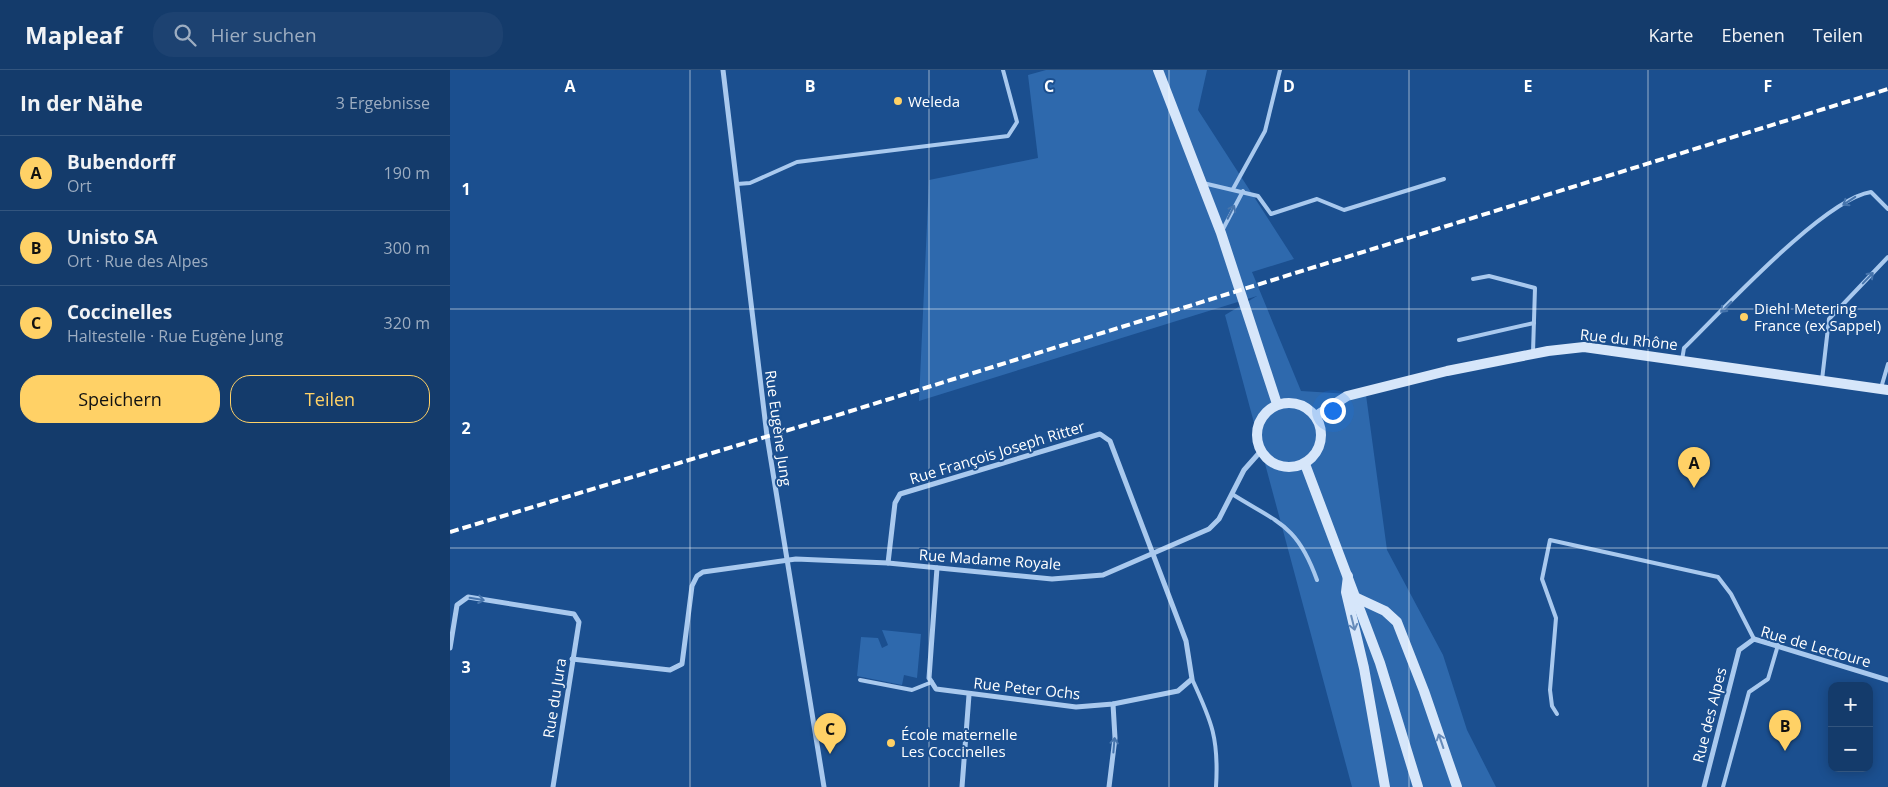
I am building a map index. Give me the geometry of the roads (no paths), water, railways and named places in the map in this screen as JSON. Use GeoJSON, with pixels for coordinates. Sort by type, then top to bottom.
{"type":"FeatureCollection","features":[{"type":"Feature","properties":{"kind":"main road"},"geometry":{"type":"LineString","coordinates":[[1158,70],[1200,183],[1221,233],[1277,404]]}},
{"type":"Feature","properties":{"kind":"main road","name":"Rue du Rhône"},"geometry":{"type":"LineString","coordinates":[[1316,416],[1347,396],[1447,371],[1533,354],[1584,347],[1885,389]]}},
{"type":"Feature","properties":{"kind":"main road"},"geometry":{"type":"LineString","coordinates":[[1290,402],[1306,407],[1316,416],[1321,430],[1318,451],[1305,464],[1287,468],[1269,461],[1260,452],[1256,431],[1261,416],[1277,404],[1290,402]]}},
{"type":"Feature","properties":{"kind":"main road"},"geometry":{"type":"LineString","coordinates":[[1305,464],[1380,662],[1418,787]]}},
{"type":"Feature","properties":{"kind":"main road"},"geometry":{"type":"LineString","coordinates":[[1348,576],[1346,592],[1364,668],[1384,787]]}},
{"type":"Feature","properties":{"kind":"main road"},"geometry":{"type":"LineString","coordinates":[[1357,598],[1385,611],[1397,622],[1424,691],[1457,787]]}},
{"type":"Feature","properties":{"kind":"street","name":"Rue Eugène Jung"},"geometry":{"type":"LineString","coordinates":[[723,70],[767,436],[824,787]]}},
{"type":"Feature","properties":{"kind":"street","name":"Rue François Joseph Ritter"},"geometry":{"type":"LineString","coordinates":[[888,563],[895,503],[900,494],[1100,434],[1110,441],[1154,553]]}},
{"type":"Feature","properties":{"kind":"street","name":"Rue Madame Royale"},"geometry":{"type":"LineString","coordinates":[[572,659],[670,670],[682,664],[692,586],[697,576],[703,572],[786,560],[888,563],[1052,579],[1103,575],[1209,529],[1219,520],[1244,470],[1260,452]]}},
{"type":"Feature","properties":{"kind":"street"},"geometry":{"type":"LineString","coordinates":[[1154,553],[1186,641],[1192,679]]}},
{"type":"Feature","properties":{"kind":"street"},"geometry":{"type":"LineString","coordinates":[[932,682],[929,678],[936,568]]}},
{"type":"Feature","properties":{"kind":"street","name":"Rue du Jura"},"geometry":{"type":"LineString","coordinates":[[450,648],[457,605],[468,597],[574,614],[579,622],[553,787]]}},
{"type":"Feature","properties":{"kind":"street","name":"Rue de Lectoure"},"geometry":{"type":"LineString","coordinates":[[1739,650],[1754,639],[1888,680]]}},
{"type":"Feature","properties":{"kind":"street","name":"Rue des Alpes"},"geometry":{"type":"LineString","coordinates":[[1704,787],[1739,650]]}},
{"type":"Feature","properties":{"kind":"street","name":"Rue Peter Ochs"},"geometry":{"type":"LineString","coordinates":[[932,682],[936,689],[1063,707],[1113,704],[1178,691],[1192,679]]}},
{"type":"Feature","properties":{"kind":"street"},"geometry":{"type":"LineString","coordinates":[[962,787],[969,695]]}},
{"type":"Feature","properties":{"kind":"street"},"geometry":{"type":"LineString","coordinates":[[1109,787],[1114,738],[1113,704]]}},
{"type":"Feature","properties":{"kind":"lane"},"geometry":{"type":"LineString","coordinates":[[736,184],[750,184],[798,162],[1008,136],[1017,122],[1004,70]]}},
{"type":"Feature","properties":{"kind":"lane"},"geometry":{"type":"LineString","coordinates":[[1233,189],[1265,131],[1280,70]]}},
{"type":"Feature","properties":{"kind":"lane"},"geometry":{"type":"LineString","coordinates":[[1200,183],[1243,191],[1258,196],[1271,214],[1317,199],[1344,210],[1444,180]]}},
{"type":"Feature","properties":{"kind":"lane"},"geometry":{"type":"LineString","coordinates":[[1221,233],[1243,191]]}},
{"type":"Feature","properties":{"kind":"lane"},"geometry":{"type":"LineString","coordinates":[[1682,360],[1684,348],[1782,252],[1825,216],[1859,194],[1871,192],[1888,209]]}},
{"type":"Feature","properties":{"kind":"lane"},"geometry":{"type":"LineString","coordinates":[[1822,380],[1829,319],[1888,257]]}},
{"type":"Feature","properties":{"kind":"lane"},"geometry":{"type":"LineString","coordinates":[[1473,279],[1489,276],[1535,288],[1533,354]]}},
{"type":"Feature","properties":{"kind":"lane"},"geometry":{"type":"LineString","coordinates":[[1459,340],[1534,323]]}},
{"type":"Feature","properties":{"kind":"lane"},"geometry":{"type":"LineString","coordinates":[[1885,389],[1888,364]]}},
{"type":"Feature","properties":{"kind":"lane"},"geometry":{"type":"LineString","coordinates":[[1232,494],[1288,529],[1301,543],[1317,580]]}},
{"type":"Feature","properties":{"kind":"lane"},"geometry":{"type":"LineString","coordinates":[[1557,714],[1552,706],[1550,690],[1556,618],[1542,579],[1550,540],[1718,577],[1731,594],[1754,639]]}},
{"type":"Feature","properties":{"kind":"lane"},"geometry":{"type":"LineString","coordinates":[[1723,787],[1748,692],[1768,679],[1778,645]]}},
{"type":"Feature","properties":{"kind":"lane"},"geometry":{"type":"LineString","coordinates":[[1192,679],[1211,720],[1218,756],[1216,787]]}},
{"type":"Feature","properties":{"kind":"lane"},"geometry":{"type":"LineString","coordinates":[[860,680],[912,690],[932,682]]}},
{"type":"Feature","properties":{"kind":"railway"},"geometry":{"type":"LineString","coordinates":[[450,532],[825,419],[1888,89]]}},
{"type":"Feature","properties":{"kind":"place","name":"Weleda"},"geometry":{"type":"Point","coordinates":[898,101]}},
{"type":"Feature","properties":{"kind":"place","name":"Diehl Metering France (ex Sappel)"},"geometry":{"type":"Point","coordinates":[1744,317]}},
{"type":"Feature","properties":{"kind":"place","name":"Bubendorff"},"geometry":{"type":"Point","coordinates":[1694,488]}},
{"type":"Feature","properties":{"kind":"place","name":"École maternelle Les Coccinelles"},"geometry":{"type":"Point","coordinates":[891,743]}},
{"type":"Feature","properties":{"kind":"place","name":"Unisto SA"},"geometry":{"type":"Point","coordinates":[1785,751]}},
{"type":"Feature","properties":{"kind":"place","name":"Coccinelles"},"geometry":{"type":"Point","coordinates":[830,754]}}]}
